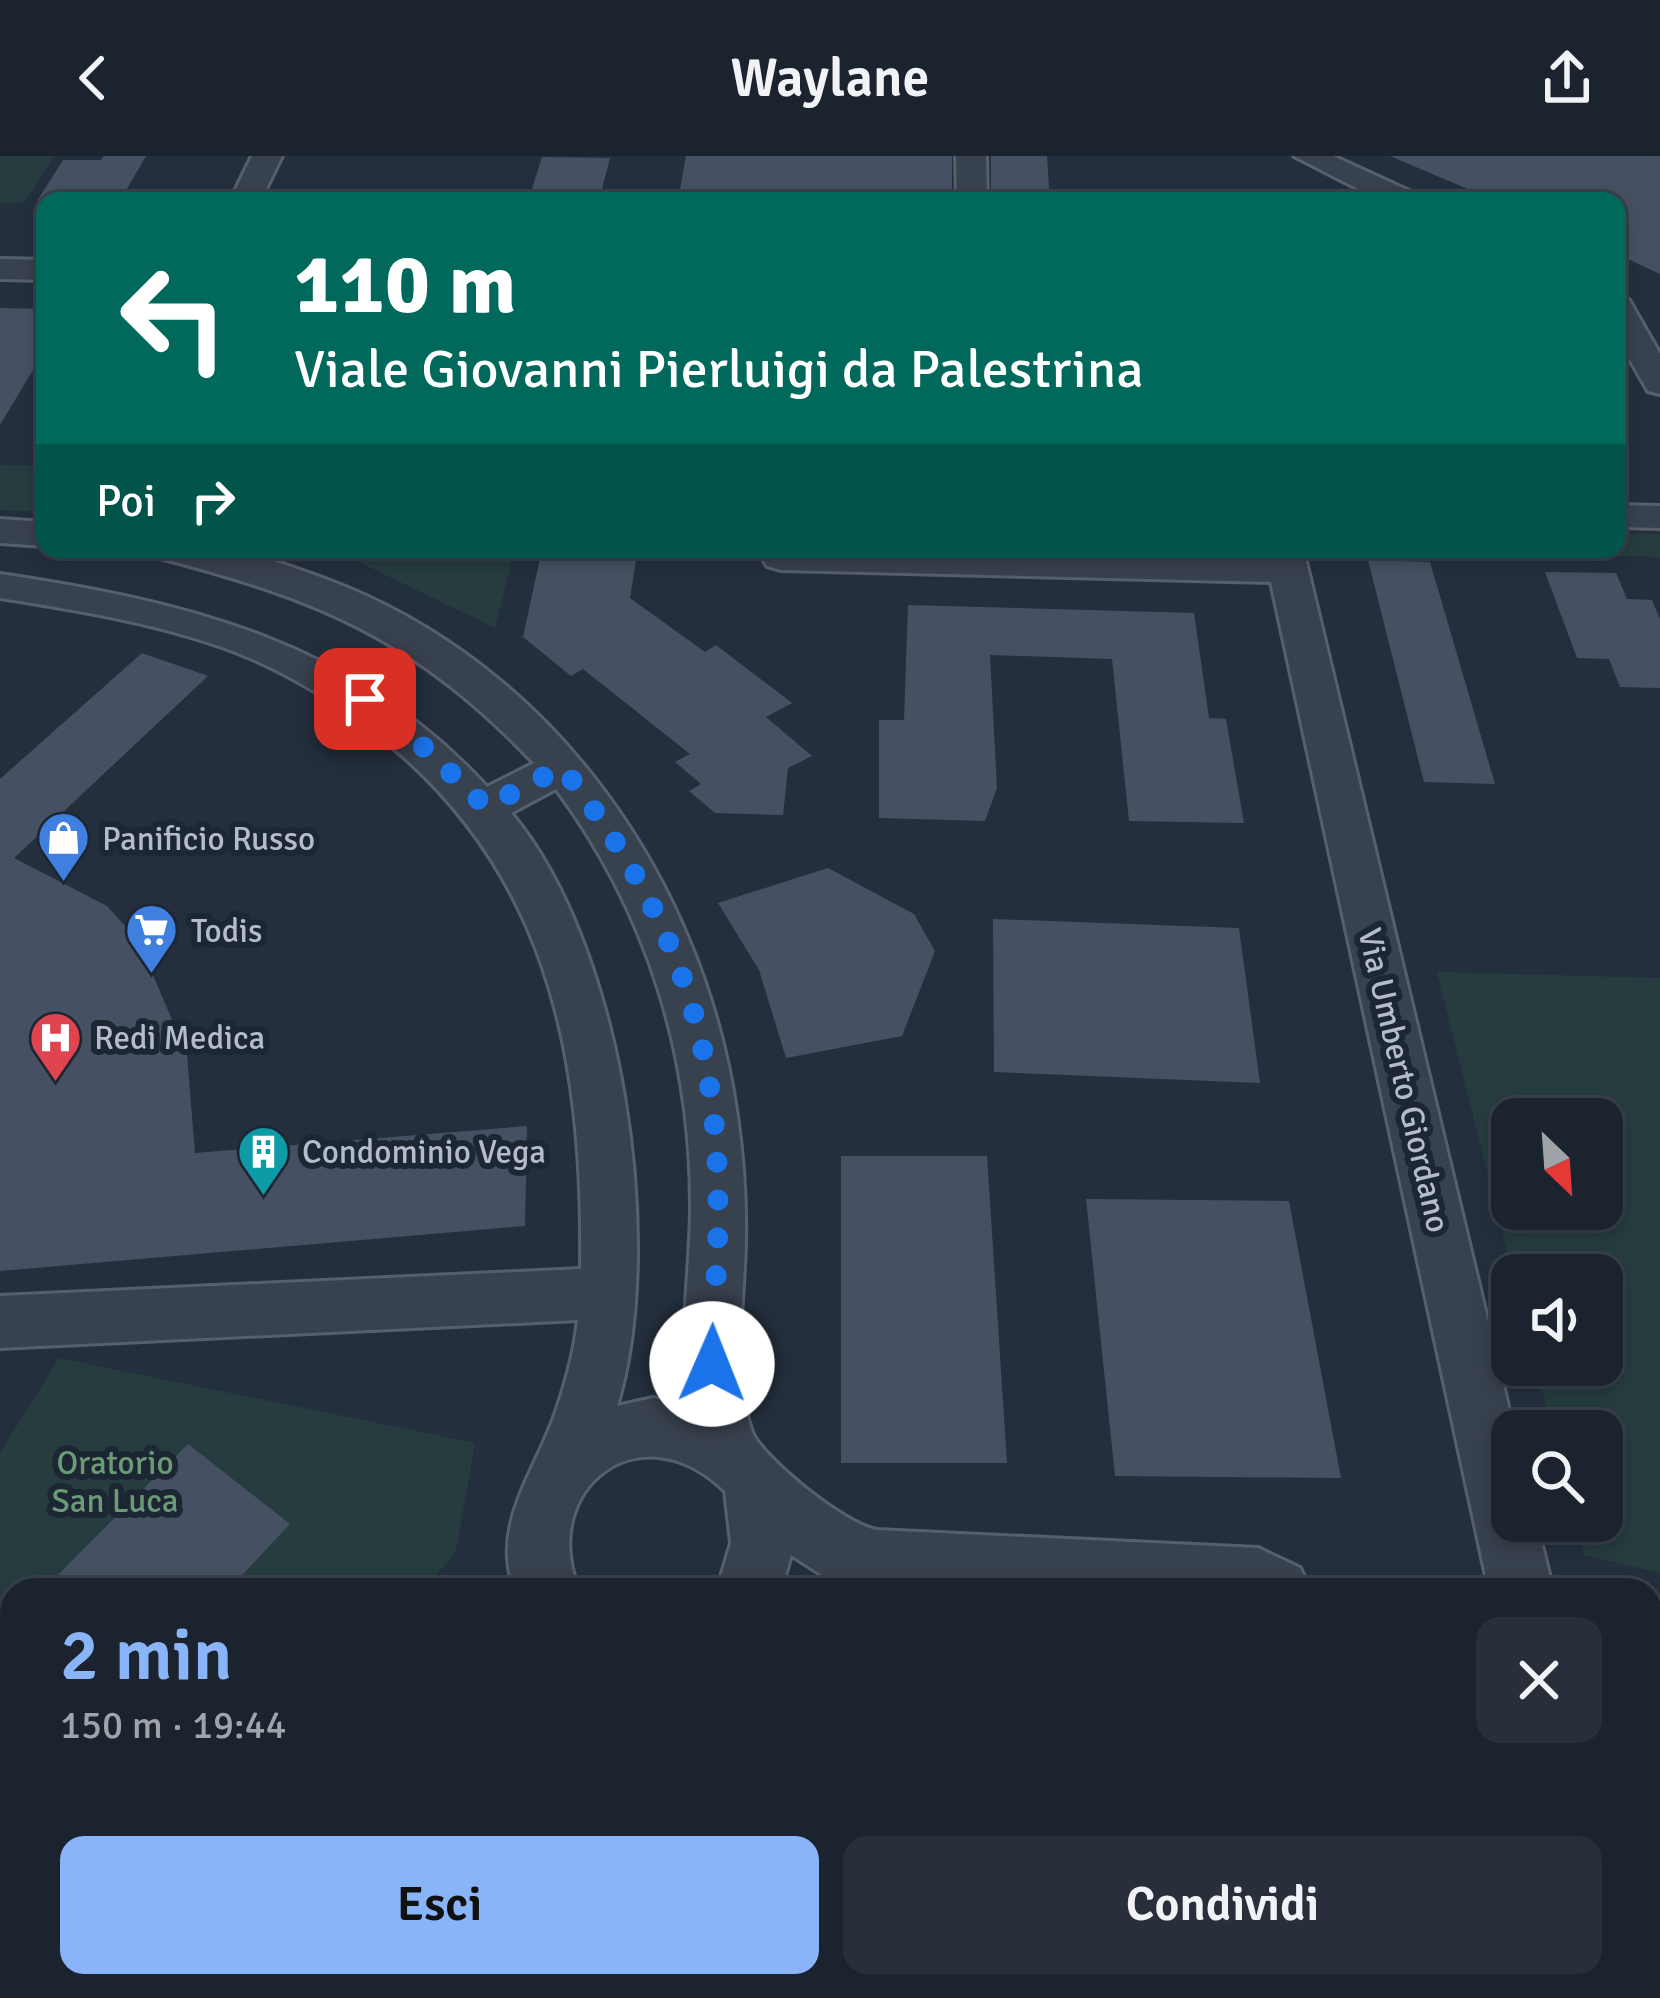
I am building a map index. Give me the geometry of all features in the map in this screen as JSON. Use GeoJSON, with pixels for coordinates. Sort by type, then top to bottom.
{"type":"FeatureCollection","features":[{"type":"Feature","properties":{"kind":"street"},"geometry":{"type":"LineString","coordinates":[[249,192],[267,156]]}},
{"type":"Feature","properties":{"kind":"street"},"geometry":{"type":"LineString","coordinates":[[971,156],[972,192]]}},
{"type":"Feature","properties":{"kind":"street"},"geometry":{"type":"LineString","coordinates":[[1310,156],[1388,192]]}},
{"type":"Feature","properties":{"kind":"street"},"geometry":{"type":"LineString","coordinates":[[0,269],[36,270]]}},
{"type":"Feature","properties":{"kind":"street"},"geometry":{"type":"LineString","coordinates":[[1626,324],[1660,384]]}},
{"type":"Feature","properties":{"kind":"street"},"geometry":{"type":"LineString","coordinates":[[1626,517],[1660,518]]}},
{"type":"Feature","properties":{"kind":"street"},"geometry":{"type":"LineString","coordinates":[[0,531],[36,533]]}},
{"type":"Feature","properties":{"kind":"street"},"geometry":{"type":"LineString","coordinates":[[204,558],[303,584],[376,617],[432,650],[498,700],[605,821],[673,942],[700,1030],[718,1215],[713,1406],[736,1459],[760,1496],[766,1526],[762,1559],[753,1578]]}},
{"type":"Feature","properties":{"kind":"street"},"geometry":{"type":"LineString","coordinates":[[1113,558],[1286,560]]}},
{"type":"Feature","properties":{"kind":"street","name":"Via Umberto Giordano"},"geometry":{"type":"LineString","coordinates":[[1286,560],[1518,1578]]}},
{"type":"Feature","properties":{"kind":"street"},"geometry":{"type":"LineString","coordinates":[[0,586],[69,593],[152,610],[224,630],[300,662],[365,699],[427,750],[486,807],[535,884],[571,968],[595,1063],[611,1293],[603,1348],[562,1472],[543,1505],[536,1540],[541,1578]]}},
{"type":"Feature","properties":{"kind":"street"},"geometry":{"type":"LineString","coordinates":[[486,807],[562,767]]}},
{"type":"Feature","properties":{"kind":"street"},"geometry":{"type":"LineString","coordinates":[[0,1322],[611,1293]]}},
{"type":"Feature","properties":{"kind":"street"},"geometry":{"type":"LineString","coordinates":[[562,1472],[590,1447],[624,1430],[660,1426],[695,1432],[736,1459],[814,1533],[846,1554],[963,1567],[1233,1578]]}},
{"type":"Feature","properties":{"kind":"green space"},"geometry":{"type":"Polygon","coordinates":[[[0,156],[54,156],[24,203],[0,203],[0,156]]]}},
{"type":"Feature","properties":{"kind":"green space"},"geometry":{"type":"Polygon","coordinates":[[[0,465],[36,466],[36,512],[0,510],[0,465]]]}},
{"type":"Feature","properties":{"kind":"green space"},"geometry":{"type":"Polygon","coordinates":[[[1626,533],[1660,534],[1660,557],[1626,556],[1626,533]]]}},
{"type":"Feature","properties":{"kind":"green space"},"geometry":{"type":"Polygon","coordinates":[[[351,558],[513,558],[495,628],[351,558]]]}},
{"type":"Feature","properties":{"kind":"green space"},"geometry":{"type":"Polygon","coordinates":[[[1437,972],[1660,978],[1660,1573],[1584,1555],[1581,1542],[1623,1542],[1623,1410],[1547,1410],[1541,1386],[1623,1386],[1623,1254],[1508,1254],[1502,1230],[1623,1230],[1623,1098],[1491,1098],[1491,1187],[1437,972]]]}},
{"type":"Feature","properties":{"kind":"green space","name":"Oratorio San Luca"},"geometry":{"type":"Polygon","coordinates":[[[59,1358],[475,1443],[456,1551],[434,1578],[0,1578],[0,1453],[59,1358]]]}},
{"type":"Feature","properties":{"kind":"building"},"geometry":{"type":"Polygon","coordinates":[[[104,156],[146,156],[125,192],[43,192],[63,160],[101,160],[104,156]]]}},
{"type":"Feature","properties":{"kind":"building"},"geometry":{"type":"Polygon","coordinates":[[[686,156],[952,156],[952,192],[680,192],[686,156]]]}},
{"type":"Feature","properties":{"kind":"building"},"geometry":{"type":"Polygon","coordinates":[[[991,156],[1047,156],[1049,192],[991,192],[991,156]]]}},
{"type":"Feature","properties":{"kind":"building"},"geometry":{"type":"Polygon","coordinates":[[[1390,156],[1660,156],[1660,274],[1626,258],[1626,192],[1475,192],[1390,156]]]}},
{"type":"Feature","properties":{"kind":"building"},"geometry":{"type":"Polygon","coordinates":[[[542,157],[610,158],[601,192],[531,192],[542,157]]]}},
{"type":"Feature","properties":{"kind":"building"},"geometry":{"type":"Polygon","coordinates":[[[0,308],[36,309],[36,365],[0,425],[0,308]]]}},
{"type":"Feature","properties":{"kind":"building"},"geometry":{"type":"Polygon","coordinates":[[[540,558],[637,558],[630,598],[705,652],[716,645],[792,703],[766,717],[812,756],[788,768],[783,815],[715,813],[689,791],[701,784],[675,762],[690,754],[583,669],[571,676],[523,637],[540,558]]]}},
{"type":"Feature","properties":{"kind":"building"},"geometry":{"type":"Polygon","coordinates":[[[1368,560],[1430,562],[1495,784],[1424,782],[1368,560]]]}},
{"type":"Feature","properties":{"kind":"building"},"geometry":{"type":"Polygon","coordinates":[[[1545,572],[1616,573],[1627,599],[1652,600],[1660,619],[1660,688],[1620,687],[1609,659],[1577,658],[1545,572]]]}},
{"type":"Feature","properties":{"kind":"building"},"geometry":{"type":"Polygon","coordinates":[[[908,605],[1194,613],[1209,718],[1226,719],[1244,823],[1129,821],[1112,659],[990,655],[997,788],[985,821],[879,818],[879,720],[904,720],[908,605]]]}},
{"type":"Feature","properties":{"kind":"building"},"geometry":{"type":"Polygon","coordinates":[[[142,653],[208,676],[14,858],[107,906],[138,940],[187,1055],[195,1153],[527,1126],[525,1226],[0,1271],[0,779],[142,653]]]}},
{"type":"Feature","properties":{"kind":"building"},"geometry":{"type":"Polygon","coordinates":[[[828,868],[914,914],[935,951],[902,1036],[786,1058],[759,970],[718,903],[828,868]]]}},
{"type":"Feature","properties":{"kind":"building"},"geometry":{"type":"Polygon","coordinates":[[[993,919],[1239,928],[1260,1083],[994,1072],[993,919]]]}},
{"type":"Feature","properties":{"kind":"building"},"geometry":{"type":"Polygon","coordinates":[[[841,1156],[987,1156],[1007,1463],[841,1463],[841,1156]]]}},
{"type":"Feature","properties":{"kind":"building"},"geometry":{"type":"Polygon","coordinates":[[[1086,1199],[1289,1201],[1341,1478],[1115,1476],[1086,1199]]]}},
{"type":"Feature","properties":{"kind":"building"},"geometry":{"type":"Polygon","coordinates":[[[188,1444],[290,1524],[239,1578],[55,1578],[188,1444]]]}},
{"type":"Feature","properties":{"kind":"place","name":"Panificio Russo"},"geometry":{"type":"Point","coordinates":[63,884]}},
{"type":"Feature","properties":{"kind":"place","name":"Todis"},"geometry":{"type":"Point","coordinates":[152,976]}},
{"type":"Feature","properties":{"kind":"place","name":"Redi Medica"},"geometry":{"type":"Point","coordinates":[55,1083]}},
{"type":"Feature","properties":{"kind":"place","name":"Condominio Vega"},"geometry":{"type":"Point","coordinates":[263,1197]}},
{"type":"Feature","properties":{"kind":"route"},"geometry":{"type":"LineString","coordinates":[[365,699],[486,807],[562,767],[605,821],[673,942],[700,1030],[711,1113],[718,1215],[712,1364]]}}]}
